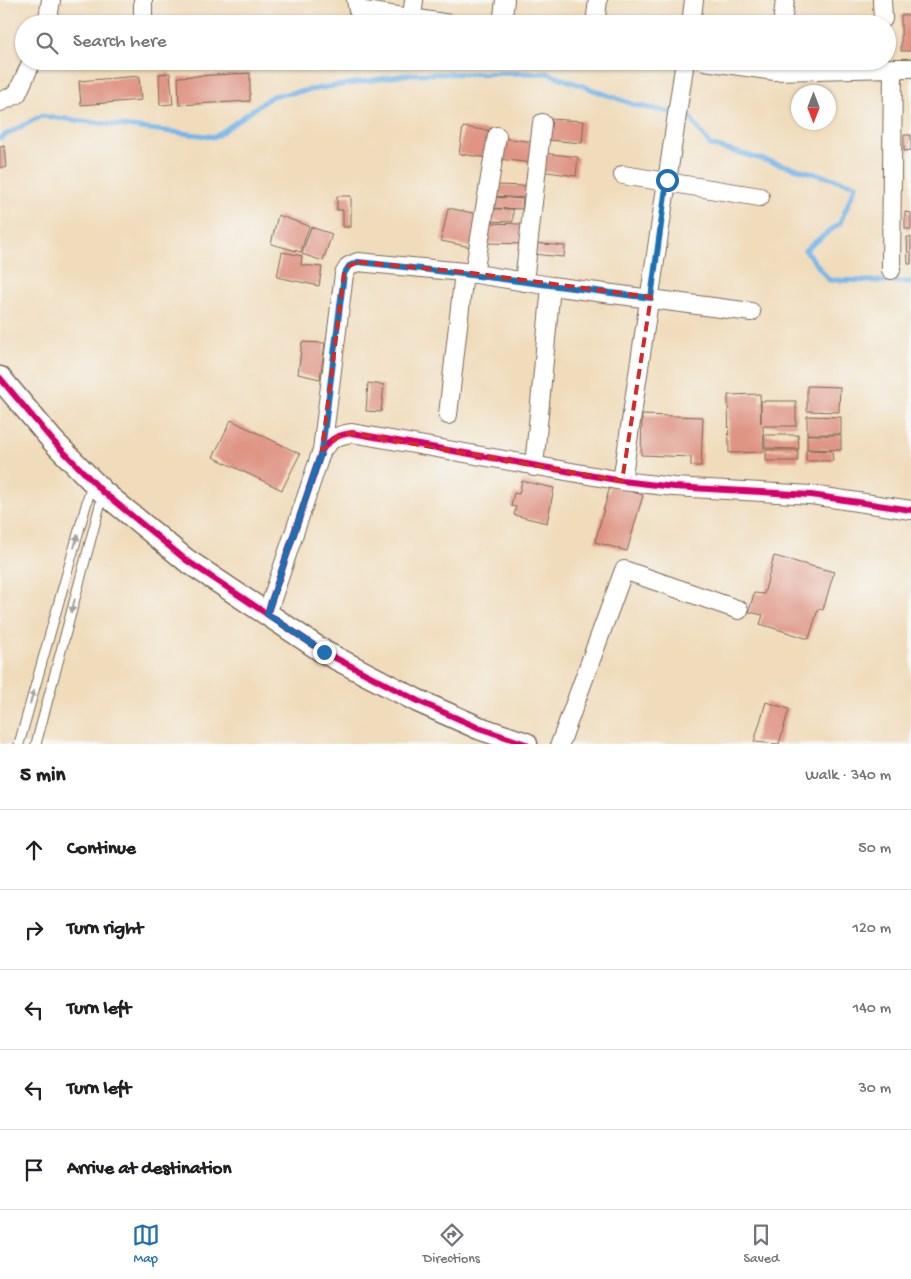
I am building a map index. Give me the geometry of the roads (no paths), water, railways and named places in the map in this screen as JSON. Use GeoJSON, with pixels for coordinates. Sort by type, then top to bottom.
{"type":"FeatureCollection","features":[{"type":"Feature","properties":{"kind":"street"},"geometry":{"type":"LineString","coordinates":[[48,15],[51,0]]}},
{"type":"Feature","properties":{"kind":"street"},"geometry":{"type":"LineString","coordinates":[[142,0],[143,15]]}},
{"type":"Feature","properties":{"kind":"street"},"geometry":{"type":"LineString","coordinates":[[356,0],[358,10],[392,15]]}},
{"type":"Feature","properties":{"kind":"street"},"geometry":{"type":"LineString","coordinates":[[412,15],[414,0]]}},
{"type":"Feature","properties":{"kind":"street"},"geometry":{"type":"LineString","coordinates":[[503,15],[505,0]]}},
{"type":"Feature","properties":{"kind":"street"},"geometry":{"type":"LineString","coordinates":[[596,15],[598,0]]}},
{"type":"Feature","properties":{"kind":"street"},"geometry":{"type":"LineString","coordinates":[[692,15],[694,0]]}},
{"type":"Feature","properties":{"kind":"street"},"geometry":{"type":"LineString","coordinates":[[783,15],[785,0]]}},
{"type":"Feature","properties":{"kind":"street"},"geometry":{"type":"LineString","coordinates":[[882,0],[883,15]]}},
{"type":"Feature","properties":{"kind":"street"},"geometry":{"type":"LineString","coordinates":[[896,68],[911,68]]}},
{"type":"Feature","properties":{"kind":"street"},"geometry":{"type":"LineString","coordinates":[[0,102],[17,94],[28,70]]}},
{"type":"Feature","properties":{"kind":"street"},"geometry":{"type":"LineString","coordinates":[[622,482],[651,298],[684,70]]}},
{"type":"Feature","properties":{"kind":"street"},"geometry":{"type":"LineString","coordinates":[[892,270],[893,70]]}},
{"type":"Feature","properties":{"kind":"street"},"geometry":{"type":"LineString","coordinates":[[524,282],[542,123]]}},
{"type":"Feature","properties":{"kind":"street"},"geometry":{"type":"LineString","coordinates":[[448,415],[469,273],[497,136]]}},
{"type":"Feature","properties":{"kind":"street"},"geometry":{"type":"LineString","coordinates":[[622,175],[667,180],[760,197]]}},
{"type":"Feature","properties":{"kind":"street"},"geometry":{"type":"LineString","coordinates":[[267,614],[322,450],[344,274],[349,266],[358,262],[469,273],[551,286],[751,312]]}},
{"type":"Feature","properties":{"kind":"street"},"geometry":{"type":"LineString","coordinates":[[534,467],[551,286]]}},
{"type":"Feature","properties":{"kind":"street"},"geometry":{"type":"LineString","coordinates":[[0,378],[53,441],[98,486],[186,560],[324,652],[418,702],[479,728],[526,744]]}},
{"type":"Feature","properties":{"kind":"street"},"geometry":{"type":"LineString","coordinates":[[322,450],[330,440],[340,435],[352,433],[622,482],[811,495],[911,510]]}},
{"type":"Feature","properties":{"kind":"street"},"geometry":{"type":"LineString","coordinates":[[560,744],[624,570],[739,610]]}},
{"type":"Feature","properties":{"kind":"lane"},"geometry":{"type":"LineString","coordinates":[[19,744],[98,486]]}},
{"type":"Feature","properties":{"kind":"lane"},"geometry":{"type":"LineString","coordinates":[[36,744],[98,486]]}},
{"type":"Feature","properties":{"kind":"waterway"},"geometry":{"type":"LineString","coordinates":[[0,138],[41,116],[215,137],[272,96],[411,74],[547,73],[635,105],[689,116],[710,145],[856,185],[840,223],[805,250],[829,280],[911,282]]}}]}
